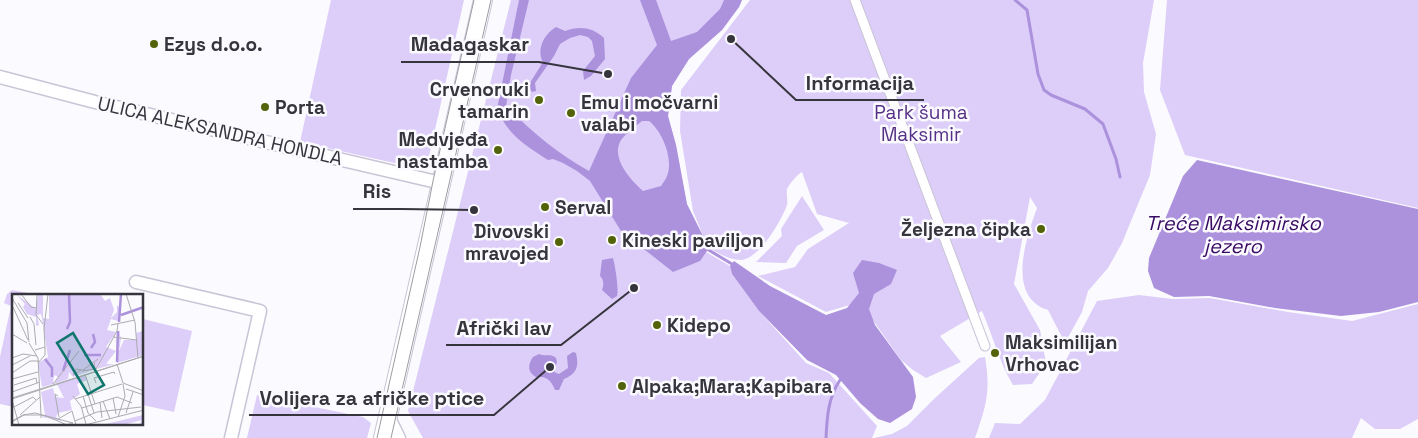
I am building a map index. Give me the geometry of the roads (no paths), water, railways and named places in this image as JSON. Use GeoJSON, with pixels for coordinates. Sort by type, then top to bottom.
{"type":"FeatureCollection","features":[{"type":"Feature","properties":{"kind":"main road"},"geometry":{"type":"LineString","coordinates":[[383,438],[483,0]]}},
{"type":"Feature","properties":{"kind":"street"},"geometry":{"type":"LineString","coordinates":[[855,0],[985,346]]}},
{"type":"Feature","properties":{"kind":"street","name":"ULICA ALEKSANDRA HONDLA"},"geometry":{"type":"LineString","coordinates":[[0,77],[94,102],[441,183]]}},
{"type":"Feature","properties":{"kind":"street"},"geometry":{"type":"LineString","coordinates":[[136,282],[260,311],[230,438]]}},
{"type":"Feature","properties":{"kind":"street"},"geometry":{"type":"LineString","coordinates":[[388,415],[399,438]]}},
{"type":"Feature","properties":{"kind":"water"},"geometry":{"type":"Polygon","coordinates":[[[519,0],[529,0],[511,75],[506,106],[545,142],[589,171],[631,78],[657,45],[640,0],[656,0],[671,41],[697,32],[720,9],[724,0],[742,0],[722,30],[689,59],[672,86],[668,116],[676,145],[687,204],[709,248],[700,261],[673,272],[621,231],[590,181],[563,163],[553,159],[548,160],[524,144],[512,133],[497,109],[519,0]],[[642,121],[625,135],[618,147],[618,154],[623,168],[643,191],[661,186],[667,177],[669,169],[666,146],[658,131],[649,121],[642,121]]]}},
{"type":"Feature","properties":{"kind":"water"},"geometry":{"type":"Polygon","coordinates":[[[556,27],[565,31],[585,28],[599,34],[604,38],[605,59],[591,76],[584,80],[583,71],[595,56],[592,41],[588,37],[580,35],[570,38],[560,44],[535,83],[536,91],[532,92],[528,86],[543,62],[540,52],[542,43],[556,27]]]}},
{"type":"Feature","properties":{"kind":"water","name":"Treće Maksimirsko jezero"},"geometry":{"type":"Polygon","coordinates":[[[1197,160],[1418,209],[1418,302],[1379,312],[1341,316],[1275,308],[1209,296],[1174,297],[1154,288],[1148,271],[1149,258],[1183,176],[1197,160]]]}},
{"type":"Feature","properties":{"kind":"water"},"geometry":{"type":"Polygon","coordinates":[[[613,258],[617,296],[612,299],[602,290],[603,282],[600,276],[602,260],[613,258]]]}},
{"type":"Feature","properties":{"kind":"water"},"geometry":{"type":"Polygon","coordinates":[[[862,260],[879,263],[897,270],[891,284],[874,294],[869,309],[875,325],[913,377],[916,397],[912,409],[890,423],[878,419],[860,403],[836,375],[807,360],[759,311],[732,274],[730,266],[734,261],[770,286],[826,315],[847,308],[859,293],[853,273],[862,260]]]}},
{"type":"Feature","properties":{"kind":"water"},"geometry":{"type":"Polygon","coordinates":[[[573,352],[576,353],[577,358],[576,369],[564,379],[559,390],[555,390],[548,379],[536,377],[531,373],[530,362],[533,357],[539,354],[550,355],[556,358],[557,362],[554,371],[559,374],[568,368],[567,356],[573,352]]]}},
{"type":"Feature","properties":{"kind":"waterway"},"geometry":{"type":"LineString","coordinates":[[1015,0],[1027,10],[1038,74],[1044,90],[1051,95],[1085,109],[1103,124],[1116,159],[1120,177]]}},
{"type":"Feature","properties":{"kind":"waterway"},"geometry":{"type":"LineString","coordinates":[[707,249],[732,264]]}},
{"type":"Feature","properties":{"kind":"waterway"},"geometry":{"type":"LineString","coordinates":[[826,438],[831,401],[840,380]]}},
{"type":"Feature","properties":{"kind":"tram line"},"geometry":{"type":"LineString","coordinates":[[377,438],[474,0]]}},
{"type":"Feature","properties":{"kind":"tram line"},"geometry":{"type":"LineString","coordinates":[[391,438],[491,0]]}},
{"type":"Feature","properties":{"kind":"place","name":"Informacija"},"geometry":{"type":"Point","coordinates":[731,39]}},
{"type":"Feature","properties":{"kind":"place","name":"Ezys d.o.o."},"geometry":{"type":"Point","coordinates":[154,44]}},
{"type":"Feature","properties":{"kind":"place","name":"Madagaskar"},"geometry":{"type":"Point","coordinates":[608,74]}},
{"type":"Feature","properties":{"kind":"place","name":"Crvenoruki tamarin"},"geometry":{"type":"Point","coordinates":[539,100]}},
{"type":"Feature","properties":{"kind":"place","name":"Porta"},"geometry":{"type":"Point","coordinates":[265,107]}},
{"type":"Feature","properties":{"kind":"place","name":"Emu i močvarni valabi"},"geometry":{"type":"Point","coordinates":[571,113]}},
{"type":"Feature","properties":{"kind":"place","name":"Medvjeđa nastamba"},"geometry":{"type":"Point","coordinates":[498,150]}},
{"type":"Feature","properties":{"kind":"place","name":"Serval"},"geometry":{"type":"Point","coordinates":[545,207]}},
{"type":"Feature","properties":{"kind":"place","name":"Ris"},"geometry":{"type":"Point","coordinates":[474,210]}},
{"type":"Feature","properties":{"kind":"place","name":"Željezna čipka"},"geometry":{"type":"Point","coordinates":[1041,229]}},
{"type":"Feature","properties":{"kind":"place","name":"Kineski paviljon"},"geometry":{"type":"Point","coordinates":[612,240]}},
{"type":"Feature","properties":{"kind":"place","name":"Divovski mravojed"},"geometry":{"type":"Point","coordinates":[559,242]}},
{"type":"Feature","properties":{"kind":"place","name":"Afrički lav"},"geometry":{"type":"Point","coordinates":[634,288]}},
{"type":"Feature","properties":{"kind":"place","name":"Kidepo"},"geometry":{"type":"Point","coordinates":[657,325]}},
{"type":"Feature","properties":{"kind":"place","name":"Maksimilijan Vrhovac"},"geometry":{"type":"Point","coordinates":[995,353]}},
{"type":"Feature","properties":{"kind":"place","name":"Volijera za afričke ptice"},"geometry":{"type":"Point","coordinates":[550,367]}},
{"type":"Feature","properties":{"kind":"place","name":"Alpaka;Mara;Kapibara"},"geometry":{"type":"Point","coordinates":[622,386]}},
{"type":"Feature","properties":{"kind":"park label","name":"Park šuma Maksimir"},"geometry":{"type":"Point","coordinates":[921,123]}}]}
